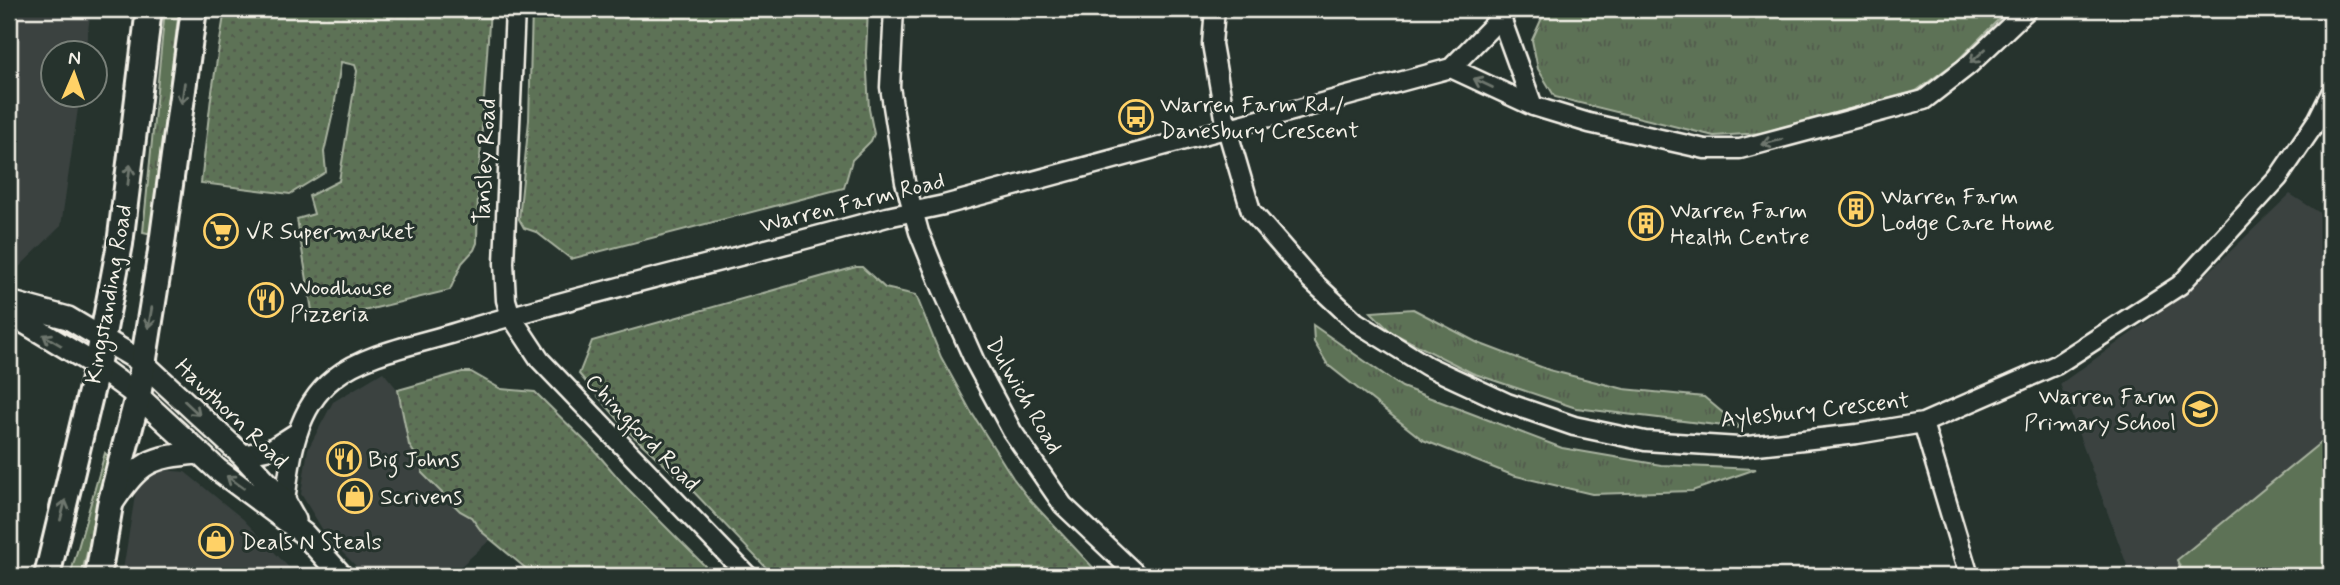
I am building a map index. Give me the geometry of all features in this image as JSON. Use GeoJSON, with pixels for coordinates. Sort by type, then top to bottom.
{"type":"FeatureCollection","features":[{"type":"Feature","properties":{"kind":"main road","name":"Kingstanding Road"},"geometry":{"type":"LineString","coordinates":[[47,576],[103,339],[123,220],[149,9]]}},
{"type":"Feature","properties":{"kind":"main road","name":"Kingstanding Road"},"geometry":{"type":"LineString","coordinates":[[98,576],[110,505],[138,396],[194,9]]}},
{"type":"Feature","properties":{"kind":"street","name":"Tansley Road"},"geometry":{"type":"LineString","coordinates":[[511,316],[506,300],[504,263],[515,9]]}},
{"type":"Feature","properties":{"kind":"street","name":"Dulwich Road"},"geometry":{"type":"LineString","coordinates":[[894,9],[890,87],[905,182],[924,246],[941,286],[975,362],[1012,431],[1063,505],[1138,576]]}},
{"type":"Feature","properties":{"kind":"street","name":"Aylesbury Crescent"},"geometry":{"type":"LineString","coordinates":[[1215,9],[1212,44],[1227,129],[1251,211],[1311,280],[1356,322],[1427,366],[1507,403],[1574,426],[1645,441],[1739,446],[1857,434],[1923,423],[2056,365],[2180,285],[2278,178],[2318,119],[2331,93]]}},
{"type":"Feature","properties":{"kind":"street"},"geometry":{"type":"LineString","coordinates":[[1451,68],[1533,106],[1589,123],[1706,149],[1740,149],[1924,100],[1969,65],[2028,9]]}},
{"type":"Feature","properties":{"kind":"street","name":"Warren Farm Road"},"geometry":{"type":"LineString","coordinates":[[278,506],[296,433],[317,395],[333,378],[361,361],[511,316],[914,210],[944,205],[1451,68],[1505,13],[1533,106]]}},
{"type":"Feature","properties":{"kind":"street","name":"Hawthorn Road"},"geometry":{"type":"LineString","coordinates":[[9,302],[68,318],[142,362],[243,456],[278,506],[342,576]]}},
{"type":"Feature","properties":{"kind":"street","name":"Hawthorn Road"},"geometry":{"type":"LineString","coordinates":[[9,313],[96,366],[138,396],[218,470],[278,506]]}},
{"type":"Feature","properties":{"kind":"street","name":"Chingford Road"},"geometry":{"type":"LineString","coordinates":[[511,316],[540,360],[748,576]]}},
{"type":"Feature","properties":{"kind":"street"},"geometry":{"type":"LineString","coordinates":[[1923,423],[1969,576]]}},
{"type":"Feature","properties":{"kind":"street"},"geometry":{"type":"LineString","coordinates":[[243,456],[271,449],[296,433]]}},
{"type":"Feature","properties":{"kind":"street"},"geometry":{"type":"LineString","coordinates":[[110,505],[141,466],[159,457],[199,453]]}},
{"type":"Feature","properties":{"kind":"shaded area"},"geometry":{"type":"Polygon","coordinates":[[[9,9],[91,9],[87,38],[38,38],[38,108],[78,108],[61,226],[17,269],[9,270],[9,9]]]}},
{"type":"Feature","properties":{"kind":"shaded area","name":"Warren Farm Primary School"},"geometry":{"type":"Polygon","coordinates":[[[2290,194],[2331,220],[2331,434],[2178,560],[2184,576],[2131,576],[2060,384],[2186,294],[2290,194]]]}},
{"type":"Feature","properties":{"kind":"shaded area"},"geometry":{"type":"Polygon","coordinates":[[[383,372],[398,390],[409,445],[460,511],[471,517],[491,539],[450,576],[366,576],[327,537],[301,494],[308,449],[333,402],[383,372]]]}},
{"type":"Feature","properties":{"kind":"shaded area"},"geometry":{"type":"Polygon","coordinates":[[[163,470],[185,472],[243,519],[297,576],[122,576],[138,477],[163,470]]]}},
{"type":"Feature","properties":{"kind":"green space"},"geometry":{"type":"Polygon","coordinates":[[[165,9],[179,9],[152,234],[143,232],[165,9]]]}},
{"type":"Feature","properties":{"kind":"green space"},"geometry":{"type":"Polygon","coordinates":[[[225,9],[490,9],[477,243],[462,263],[450,290],[314,323],[297,219],[314,214],[309,196],[339,181],[357,71],[355,65],[341,62],[324,152],[326,172],[290,194],[201,183],[225,9]]]}},
{"type":"Feature","properties":{"kind":"green space"},"geometry":{"type":"Polygon","coordinates":[[[532,9],[868,9],[866,54],[869,109],[874,134],[871,141],[852,160],[844,188],[571,259],[536,232],[524,228],[519,219],[529,120],[532,9]]]}},
{"type":"Feature","properties":{"kind":"green space"},"geometry":{"type":"Polygon","coordinates":[[[1546,9],[2009,9],[1957,61],[1916,91],[1762,133],[1714,136],[1555,97],[1538,69],[1532,40],[1546,9]]]}},
{"type":"Feature","properties":{"kind":"green space"},"geometry":{"type":"Polygon","coordinates":[[[862,267],[885,288],[916,295],[941,357],[970,410],[1013,478],[1101,576],[774,576],[690,488],[631,434],[579,374],[592,341],[862,267]]]}},
{"type":"Feature","properties":{"kind":"green space"},"geometry":{"type":"Polygon","coordinates":[[[1413,309],[1478,343],[1549,370],[1624,389],[1704,397],[1741,428],[1576,408],[1472,373],[1391,332],[1371,312],[1413,309]]]}},
{"type":"Feature","properties":{"kind":"green space"},"geometry":{"type":"Polygon","coordinates":[[[1313,325],[1402,387],[1562,448],[1661,465],[1756,469],[1692,491],[1592,494],[1512,475],[1423,440],[1328,365],[1314,342],[1313,325]]]}},
{"type":"Feature","properties":{"kind":"green space"},"geometry":{"type":"Polygon","coordinates":[[[462,372],[471,372],[501,389],[535,392],[715,576],[535,576],[482,532],[471,517],[460,511],[422,473],[422,465],[409,445],[398,390],[462,372]]]}},
{"type":"Feature","properties":{"kind":"green space"},"geometry":{"type":"Polygon","coordinates":[[[2331,434],[2331,576],[2184,576],[2177,560],[2331,434]]]}},
{"type":"Feature","properties":{"kind":"green space"},"geometry":{"type":"Polygon","coordinates":[[[105,453],[111,460],[81,576],[70,576],[105,453]]]}},
{"type":"Feature","properties":{"kind":"place","name":"Warren Farm Rd / Danesbury Crescent"},"geometry":{"type":"Point","coordinates":[1136,117]}},
{"type":"Feature","properties":{"kind":"place","name":"Warren Farm Lodge Care Home"},"geometry":{"type":"Point","coordinates":[1856,209]}},
{"type":"Feature","properties":{"kind":"place","name":"Warren Farm Health Centre"},"geometry":{"type":"Point","coordinates":[1646,223]}},
{"type":"Feature","properties":{"kind":"place","name":"VR Supermarket"},"geometry":{"type":"Point","coordinates":[221,231]}},
{"type":"Feature","properties":{"kind":"place","name":"Woodhouse Pizzeria"},"geometry":{"type":"Point","coordinates":[266,300]}},
{"type":"Feature","properties":{"kind":"place","name":"Warren Farm Primary School"},"geometry":{"type":"Point","coordinates":[2200,409]}},
{"type":"Feature","properties":{"kind":"place","name":"Big Johns"},"geometry":{"type":"Point","coordinates":[344,459]}},
{"type":"Feature","properties":{"kind":"place","name":"Scrivens"},"geometry":{"type":"Point","coordinates":[355,496]}},
{"type":"Feature","properties":{"kind":"place","name":"Deals N Steals"},"geometry":{"type":"Point","coordinates":[216,541]}}]}
